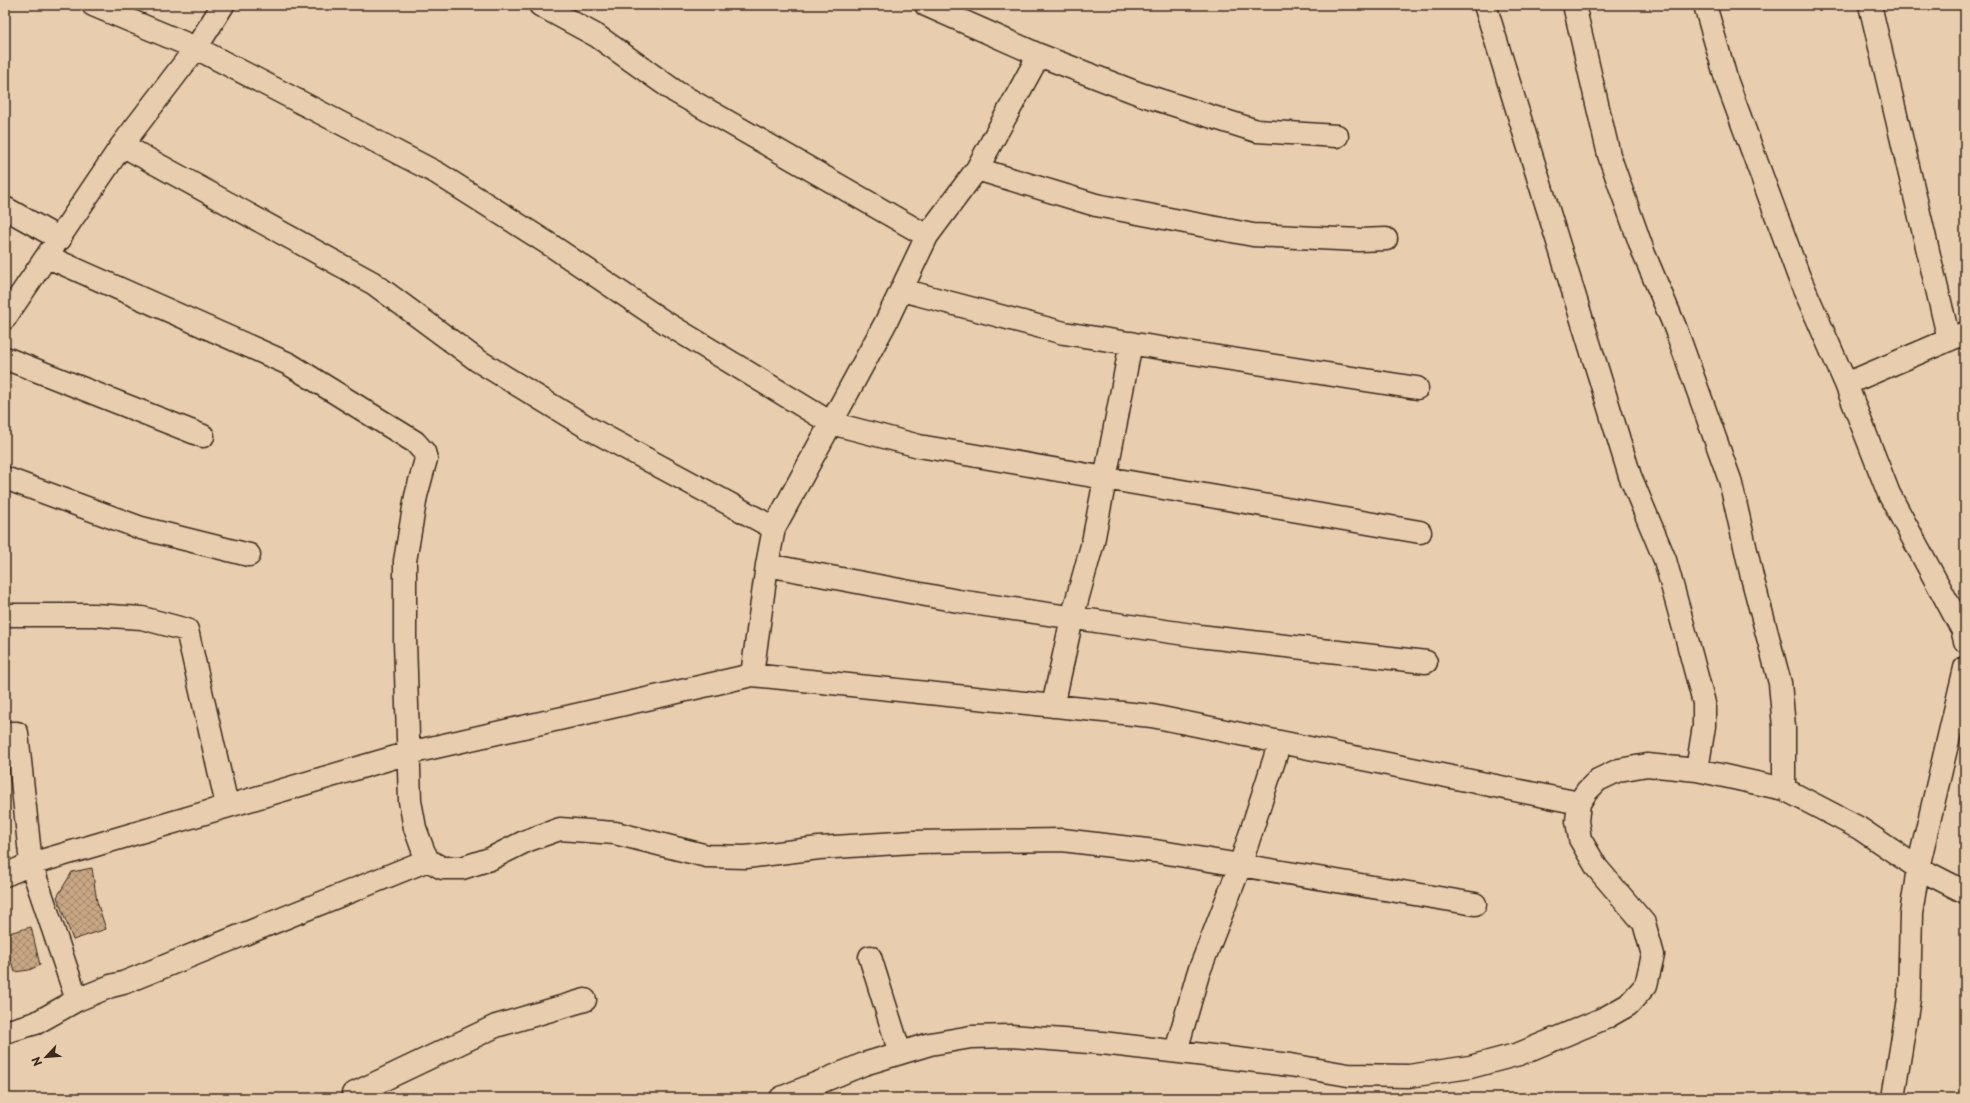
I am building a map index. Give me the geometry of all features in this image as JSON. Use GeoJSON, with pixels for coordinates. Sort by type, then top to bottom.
{"type":"FeatureCollection","features":[{"type":"Feature","properties":{"kind":"street"},"geometry":{"type":"LineString","coordinates":[[93,5],[196,48],[437,173],[552,246],[666,323],[831,423],[919,446],[1420,532]]}},
{"type":"Feature","properties":{"kind":"street"},"geometry":{"type":"LineString","coordinates":[[5,318],[122,146],[196,48],[223,5]]}},
{"type":"Feature","properties":{"kind":"street"},"geometry":{"type":"LineString","coordinates":[[540,5],[597,36],[676,92],[928,236]]}},
{"type":"Feature","properties":{"kind":"street"},"geometry":{"type":"LineString","coordinates":[[926,5],[1040,55],[1140,94],[1258,131],[1337,136]]}},
{"type":"Feature","properties":{"kind":"street"},"geometry":{"type":"LineString","coordinates":[[1485,5],[1630,476],[1665,560],[1686,632],[1704,703],[1704,726],[1697,770]]}},
{"type":"Feature","properties":{"kind":"street"},"geometry":{"type":"LineString","coordinates":[[1574,5],[1609,155],[1644,254],[1675,327],[1730,480],[1752,576],[1780,682],[1784,727],[1784,789]]}},
{"type":"Feature","properties":{"kind":"street"},"geometry":{"type":"LineString","coordinates":[[1705,5],[1728,82],[1799,277],[1846,384],[1889,494],[1928,564],[1962,630],[1965,641]]}},
{"type":"Feature","properties":{"kind":"street"},"geometry":{"type":"LineString","coordinates":[[1846,384],[1957,337],[1870,5]]}},
{"type":"Feature","properties":{"kind":"street"},"geometry":{"type":"LineString","coordinates":[[752,675],[767,565],[774,528],[902,290],[928,236],[978,169],[1040,55]]}},
{"type":"Feature","properties":{"kind":"street"},"geometry":{"type":"LineString","coordinates":[[122,146],[373,283],[477,360],[587,427],[774,528]]}},
{"type":"Feature","properties":{"kind":"street"},"geometry":{"type":"LineString","coordinates":[[978,169],[1096,205],[1253,235],[1359,240],[1386,238]]}},
{"type":"Feature","properties":{"kind":"street"},"geometry":{"type":"LineString","coordinates":[[5,208],[54,248],[289,364],[415,442],[424,452],[426,459],[416,496],[405,561],[405,642],[410,801],[415,828],[428,860],[442,868],[462,868],[490,859],[526,842],[560,829],[615,833],[707,856],[746,857],[818,848],[913,842],[1062,840],[1155,851],[1475,904]]}},
{"type":"Feature","properties":{"kind":"street"},"geometry":{"type":"LineString","coordinates":[[902,290],[1064,333],[1417,388]]}},
{"type":"Feature","properties":{"kind":"street"},"geometry":{"type":"LineString","coordinates":[[1053,706],[1072,618],[1093,542],[1131,343]]}},
{"type":"Feature","properties":{"kind":"street"},"geometry":{"type":"LineString","coordinates":[[5,358],[203,436]]}},
{"type":"Feature","properties":{"kind":"street"},"geometry":{"type":"LineString","coordinates":[[5,478],[141,528],[249,556]]}},
{"type":"Feature","properties":{"kind":"street"},"geometry":{"type":"LineString","coordinates":[[767,565],[958,601],[1072,618],[1200,636],[1426,662]]}},
{"type":"Feature","properties":{"kind":"street"},"geometry":{"type":"LineString","coordinates":[[5,615],[93,615],[142,618],[187,630],[227,805]]}},
{"type":"Feature","properties":{"kind":"street"},"geometry":{"type":"LineString","coordinates":[[1893,1098],[1909,999],[1910,914],[1918,868],[1965,668]]}},
{"type":"Feature","properties":{"kind":"street"},"geometry":{"type":"LineString","coordinates":[[5,875],[31,864],[227,805],[409,753],[752,675],[1152,716],[1579,803]]}},
{"type":"Feature","properties":{"kind":"street"},"geometry":{"type":"LineString","coordinates":[[5,733],[17,733],[31,864],[77,1000]]}},
{"type":"Feature","properties":{"kind":"street"},"geometry":{"type":"LineString","coordinates":[[1176,1051],[1198,974],[1240,866],[1280,742]]}},
{"type":"Feature","properties":{"kind":"street"},"geometry":{"type":"LineString","coordinates":[[781,1098],[864,1064],[930,1044],[978,1036],[1011,1036],[1094,1042],[1290,1065],[1348,1075],[1409,1076],[1470,1067],[1519,1054],[1605,1018],[1628,1005],[1646,985],[1653,955],[1644,923],[1597,868],[1580,839],[1577,821],[1579,803],[1587,791],[1598,780],[1619,770],[1648,765],[1697,770],[1784,789],[1859,828],[1918,868],[1965,892]]}},
{"type":"Feature","properties":{"kind":"street"},"geometry":{"type":"LineString","coordinates":[[5,1032],[36,1023],[77,1000],[428,860]]}},
{"type":"Feature","properties":{"kind":"street"},"geometry":{"type":"LineString","coordinates":[[870,957],[900,1053]]}},
{"type":"Feature","properties":{"kind":"street"},"geometry":{"type":"LineString","coordinates":[[355,1098],[353,1094],[496,1026],[585,1000]]}},
{"type":"Feature","properties":{"kind":"building"},"geometry":{"type":"Polygon","coordinates":[[[92,868],[97,902],[106,929],[73,940],[57,897],[72,872],[92,868]]]}},
{"type":"Feature","properties":{"kind":"building"},"geometry":{"type":"Polygon","coordinates":[[[31,927],[40,965],[29,970],[15,972],[5,946],[5,934],[31,927]]]}}]}
